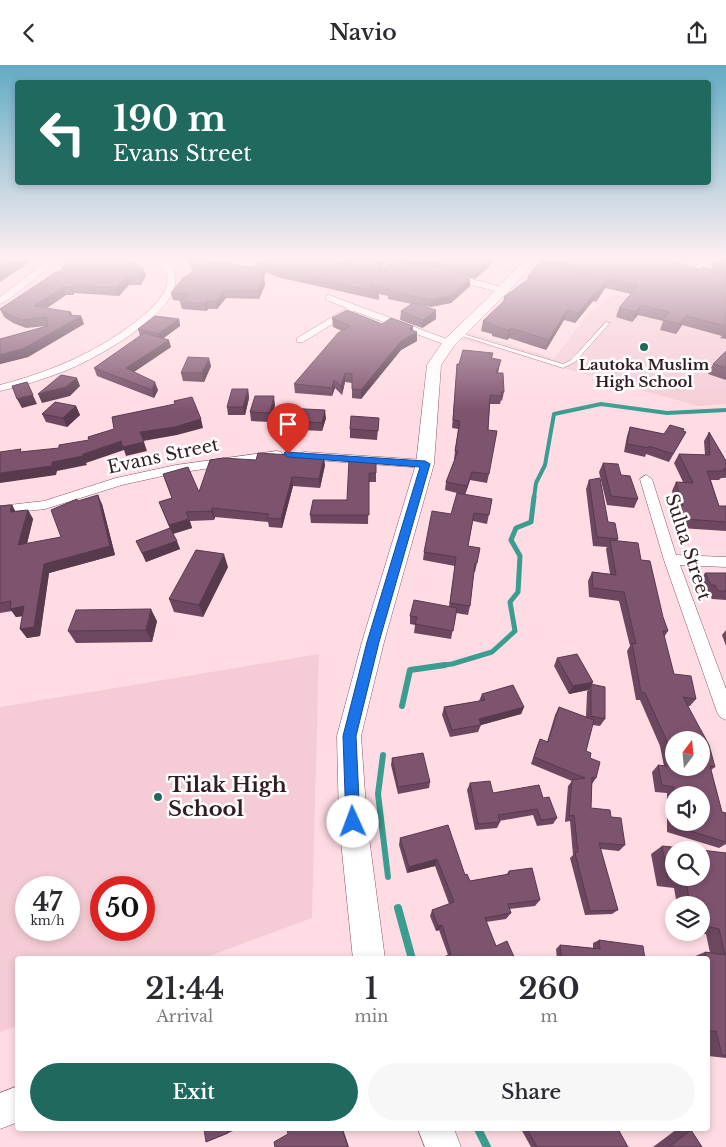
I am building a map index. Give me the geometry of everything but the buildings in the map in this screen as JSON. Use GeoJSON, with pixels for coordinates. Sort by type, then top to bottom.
{"type":"FeatureCollection","features":[{"type":"Feature","properties":{"kind":"main road"},"geometry":{"type":"LineString","coordinates":[[369,956],[353,822],[350,736],[373,642],[425,464],[434,365],[454,339],[483,310]]}},
{"type":"Feature","properties":{"kind":"main road"},"geometry":{"type":"LineString","coordinates":[[0,1111],[15,1105]]}},
{"type":"Feature","properties":{"kind":"main road"},"geometry":{"type":"LineString","coordinates":[[437,1131],[443,1147]]}},
{"type":"Feature","properties":{"kind":"street"},"geometry":{"type":"LineString","coordinates":[[0,388],[51,373],[106,349],[132,330],[153,310]]}},
{"type":"Feature","properties":{"kind":"street"},"geometry":{"type":"LineString","coordinates":[[300,340],[350,310]]}},
{"type":"Feature","properties":{"kind":"street"},"geometry":{"type":"LineString","coordinates":[[362,310],[454,339]]}},
{"type":"Feature","properties":{"kind":"street","name":"Evans Street"},"geometry":{"type":"LineString","coordinates":[[0,510],[45,505],[120,481],[176,469],[257,456],[288,454],[425,464]]}},
{"type":"Feature","properties":{"kind":"street","name":"Sulua Street"},"geometry":{"type":"LineString","coordinates":[[646,479],[671,560],[719,672],[726,712]]}},
{"type":"Feature","properties":{"kind":"street"},"geometry":{"type":"LineString","coordinates":[[671,560],[726,562]]}},
{"type":"Feature","properties":{"kind":"lane"},"geometry":{"type":"LineString","coordinates":[[454,339],[563,367],[573,361],[608,323]]}},
{"type":"Feature","properties":{"kind":"shaded area","name":"Lautoka Muslim High School"},"geometry":{"type":"Polygon","coordinates":[[[592,310],[683,310],[726,321],[726,404],[698,406],[460,339],[467,332],[554,358],[592,310]]]}},
{"type":"Feature","properties":{"kind":"shaded area","name":"Tilak High School"},"geometry":{"type":"Polygon","coordinates":[[[319,654],[312,918],[209,956],[15,956],[15,1027],[0,1032],[0,707],[319,654]]]}},
{"type":"Feature","properties":{"kind":"waterway"},"geometry":{"type":"LineString","coordinates":[[534,498],[536,483],[545,465],[554,414],[601,404],[667,413],[726,410]]}},
{"type":"Feature","properties":{"kind":"waterway"},"geometry":{"type":"LineString","coordinates":[[437,666],[452,664],[492,652],[515,631],[510,602],[518,592],[520,556],[511,540],[516,528],[531,522],[534,497]]}},
{"type":"Feature","properties":{"kind":"waterway"},"geometry":{"type":"LineString","coordinates":[[402,706],[410,670],[445,665]]}},
{"type":"Feature","properties":{"kind":"waterway"},"geometry":{"type":"LineString","coordinates":[[383,755],[378,794],[388,877]]}},
{"type":"Feature","properties":{"kind":"waterway"},"geometry":{"type":"LineString","coordinates":[[398,908],[411,956]]}},
{"type":"Feature","properties":{"kind":"waterway"},"geometry":{"type":"LineString","coordinates":[[479,1131],[487,1147]]}},
{"type":"Feature","properties":{"kind":"place","name":"Lautoka Muslim High School"},"geometry":{"type":"Point","coordinates":[644,347]}},
{"type":"Feature","properties":{"kind":"place","name":"Tilak High School"},"geometry":{"type":"Point","coordinates":[158,797]}},
{"type":"Feature","properties":{"kind":"route"},"geometry":{"type":"LineString","coordinates":[[288,454],[425,464],[373,642],[350,736],[353,822]]}}]}
